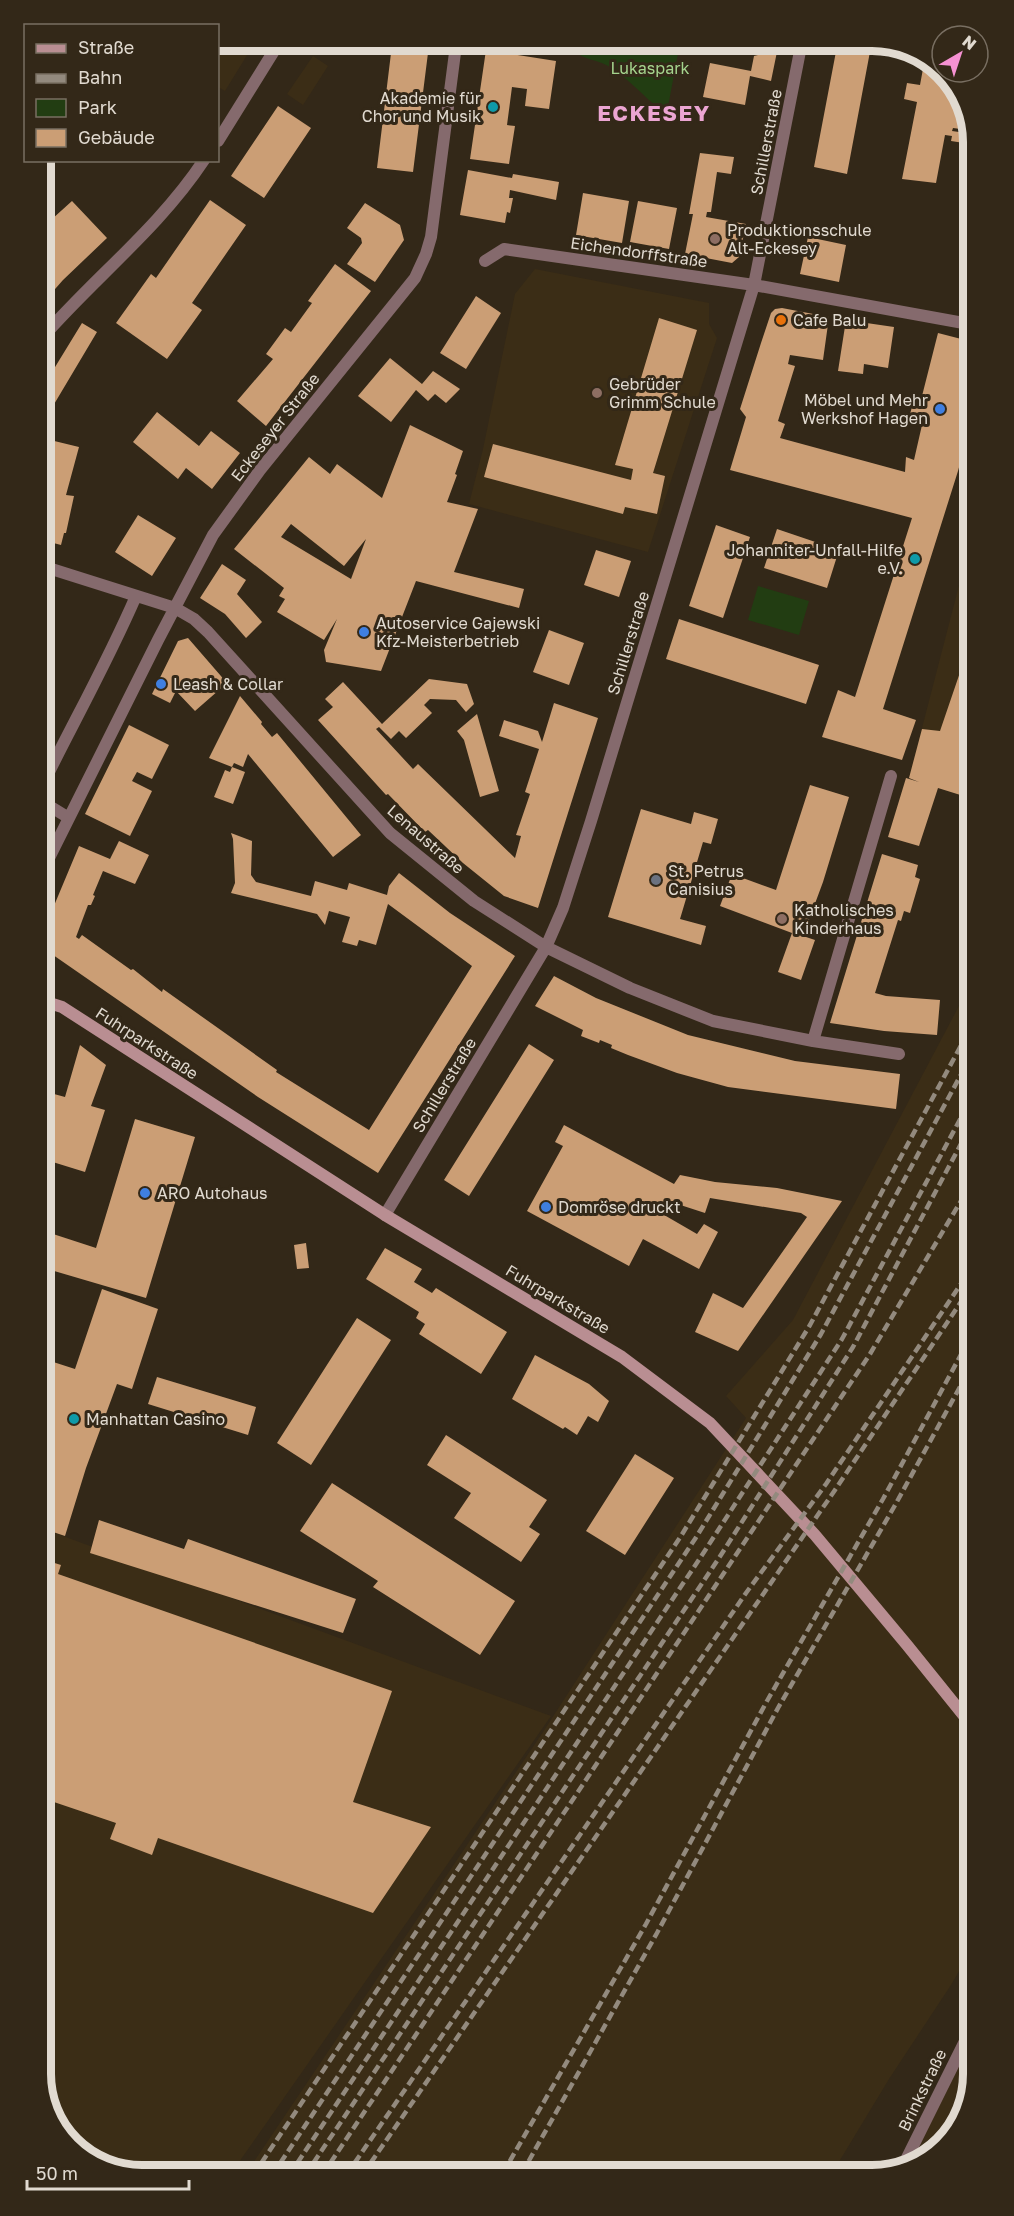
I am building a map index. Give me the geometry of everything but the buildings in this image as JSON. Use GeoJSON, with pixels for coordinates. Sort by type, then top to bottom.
{"type":"FeatureCollection","features":[{"type":"Feature","properties":{"kind":"main road","name":"Fuhrparkstraße"},"geometry":{"type":"LineString","coordinates":[[51,1004],[62,1007],[386,1215],[622,1357],[710,1423],[815,1535],[963,1716]]}},
{"type":"Feature","properties":{"kind":"street"},"geometry":{"type":"LineString","coordinates":[[219,139],[274,51]]}},
{"type":"Feature","properties":{"kind":"street","name":"Eckeseyer Straße"},"geometry":{"type":"LineString","coordinates":[[51,854],[213,535],[260,470],[415,278],[431,237],[455,51]]}},
{"type":"Feature","properties":{"kind":"street","name":"Schillerstraße"},"geometry":{"type":"LineString","coordinates":[[386,1215],[546,947],[562,908],[591,821],[754,285],[800,51]]}},
{"type":"Feature","properties":{"kind":"street"},"geometry":{"type":"LineString","coordinates":[[51,328],[150,227],[189,183],[203,162]]}},
{"type":"Feature","properties":{"kind":"street","name":"Eichendorffstraße"},"geometry":{"type":"LineString","coordinates":[[486,261],[504,249],[754,285],[963,323]]}},
{"type":"Feature","properties":{"kind":"street","name":"Lenaustraße"},"geometry":{"type":"LineString","coordinates":[[51,569],[175,608],[194,619],[390,833],[474,901],[546,947],[630,988],[713,1022],[898,1054]]}},
{"type":"Feature","properties":{"kind":"street"},"geometry":{"type":"LineString","coordinates":[[51,767],[123,628],[136,596]]}},
{"type":"Feature","properties":{"kind":"street"},"geometry":{"type":"LineString","coordinates":[[813,1041],[891,776]]}},
{"type":"Feature","properties":{"kind":"street"},"geometry":{"type":"LineString","coordinates":[[51,807],[69,818]]}},
{"type":"Feature","properties":{"kind":"street","name":"Brinkstraße"},"geometry":{"type":"LineString","coordinates":[[906,2158],[963,2045]]}},
{"type":"Feature","properties":{"kind":"shaded area"},"geometry":{"type":"Polygon","coordinates":[[[219,51],[250,51],[225,91],[219,88],[219,51]]]}},
{"type":"Feature","properties":{"kind":"shaded area"},"geometry":{"type":"Polygon","coordinates":[[[313,56],[328,66],[303,105],[287,94],[313,56]]]}},
{"type":"Feature","properties":{"kind":"shaded area","name":"Gebrüder Grimm Schule"},"geometry":{"type":"Polygon","coordinates":[[[535,269],[709,303],[709,324],[717,338],[648,552],[469,504],[483,449],[515,294],[535,269]]]}},
{"type":"Feature","properties":{"kind":"shaded area"},"geometry":{"type":"Polygon","coordinates":[[[963,570],[963,796],[909,778],[963,570]]]}},
{"type":"Feature","properties":{"kind":"shaded area"},"geometry":{"type":"Polygon","coordinates":[[[963,998],[963,1964],[837,2165],[252,2165],[543,1732],[746,1418],[726,1396],[793,1320],[963,998]]]}},
{"type":"Feature","properties":{"kind":"shaded area"},"geometry":{"type":"Polygon","coordinates":[[[51,1532],[551,1716],[237,2165],[124,2163],[102,2156],[87,2146],[70,2129],[56,2103],[51,2074],[51,1532]]]}},
{"type":"Feature","properties":{"kind":"shaded area"},"geometry":{"type":"Polygon","coordinates":[[[963,2049],[961,2092],[954,2114],[936,2138],[912,2156],[963,2049]]]}},
{"type":"Feature","properties":{"kind":"green space","name":"Lukaspark"},"geometry":{"type":"Polygon","coordinates":[[[574,51],[678,51],[667,112],[662,111],[605,64],[574,51]]]}},
{"type":"Feature","properties":{"kind":"green space"},"geometry":{"type":"Polygon","coordinates":[[[758,586],[809,601],[799,635],[748,620],[758,586]]]}},
{"type":"Feature","properties":{"kind":"railway"},"geometry":{"type":"LineString","coordinates":[[260,2165],[681,1536],[810,1325],[963,1042]]}},
{"type":"Feature","properties":{"kind":"railway"},"geometry":{"type":"LineString","coordinates":[[279,2165],[695,1539],[821,1334],[963,1071]]}},
{"type":"Feature","properties":{"kind":"railway"},"geometry":{"type":"LineString","coordinates":[[296,2165],[706,1549],[842,1339],[963,1114]]}},
{"type":"Feature","properties":{"kind":"railway"},"geometry":{"type":"LineString","coordinates":[[312,2165],[719,1558],[853,1347],[963,1140]]}},
{"type":"Feature","properties":{"kind":"railway"},"geometry":{"type":"LineString","coordinates":[[329,2165],[870,1354],[963,1197]]}},
{"type":"Feature","properties":{"kind":"railway"},"geometry":{"type":"LineString","coordinates":[[353,2165],[746,1593],[826,1484],[963,1281]]}},
{"type":"Feature","properties":{"kind":"railway"},"geometry":{"type":"LineString","coordinates":[[369,2165],[835,1490],[963,1299]]}},
{"type":"Feature","properties":{"kind":"railway"},"geometry":{"type":"LineString","coordinates":[[508,2165],[646,1924],[767,1701],[883,1499],[963,1351]]}},
{"type":"Feature","properties":{"kind":"railway"},"geometry":{"type":"LineString","coordinates":[[526,2165],[657,1933],[778,1708],[894,1507],[963,1381]]}},
{"type":"Feature","properties":{"kind":"place","name":"Akademie für Chor und Musik"},"geometry":{"type":"Point","coordinates":[493,107]}},
{"type":"Feature","properties":{"kind":"place","name":"Produktionsschule Alt-Eckesey"},"geometry":{"type":"Point","coordinates":[715,239]}},
{"type":"Feature","properties":{"kind":"place","name":"Cafe Balu"},"geometry":{"type":"Point","coordinates":[781,320]}},
{"type":"Feature","properties":{"kind":"place","name":"Gebrüder Grimm Schule"},"geometry":{"type":"Point","coordinates":[597,393]}},
{"type":"Feature","properties":{"kind":"place","name":"Möbel und Mehr Werkshof Hagen"},"geometry":{"type":"Point","coordinates":[940,409]}},
{"type":"Feature","properties":{"kind":"place","name":"Johanniter-Unfall-Hilfe e.V."},"geometry":{"type":"Point","coordinates":[915,559]}},
{"type":"Feature","properties":{"kind":"place","name":"Autoservice Gajewski Kfz-Meisterbetrieb"},"geometry":{"type":"Point","coordinates":[364,632]}},
{"type":"Feature","properties":{"kind":"place","name":"Leash & Collar"},"geometry":{"type":"Point","coordinates":[161,684]}},
{"type":"Feature","properties":{"kind":"place","name":"St. Petrus Canisius"},"geometry":{"type":"Point","coordinates":[656,880]}},
{"type":"Feature","properties":{"kind":"place","name":"Katholisches Kinderhaus"},"geometry":{"type":"Point","coordinates":[782,919]}},
{"type":"Feature","properties":{"kind":"place","name":"ARO Autohaus"},"geometry":{"type":"Point","coordinates":[145,1193]}},
{"type":"Feature","properties":{"kind":"place","name":"Domröse druckt"},"geometry":{"type":"Point","coordinates":[546,1207]}},
{"type":"Feature","properties":{"kind":"place","name":"Manhattan Casino"},"geometry":{"type":"Point","coordinates":[74,1419]}},
{"type":"Feature","properties":{"kind":"district","name":"ECKESEY"},"geometry":{"type":"Point","coordinates":[654,113]}}]}
